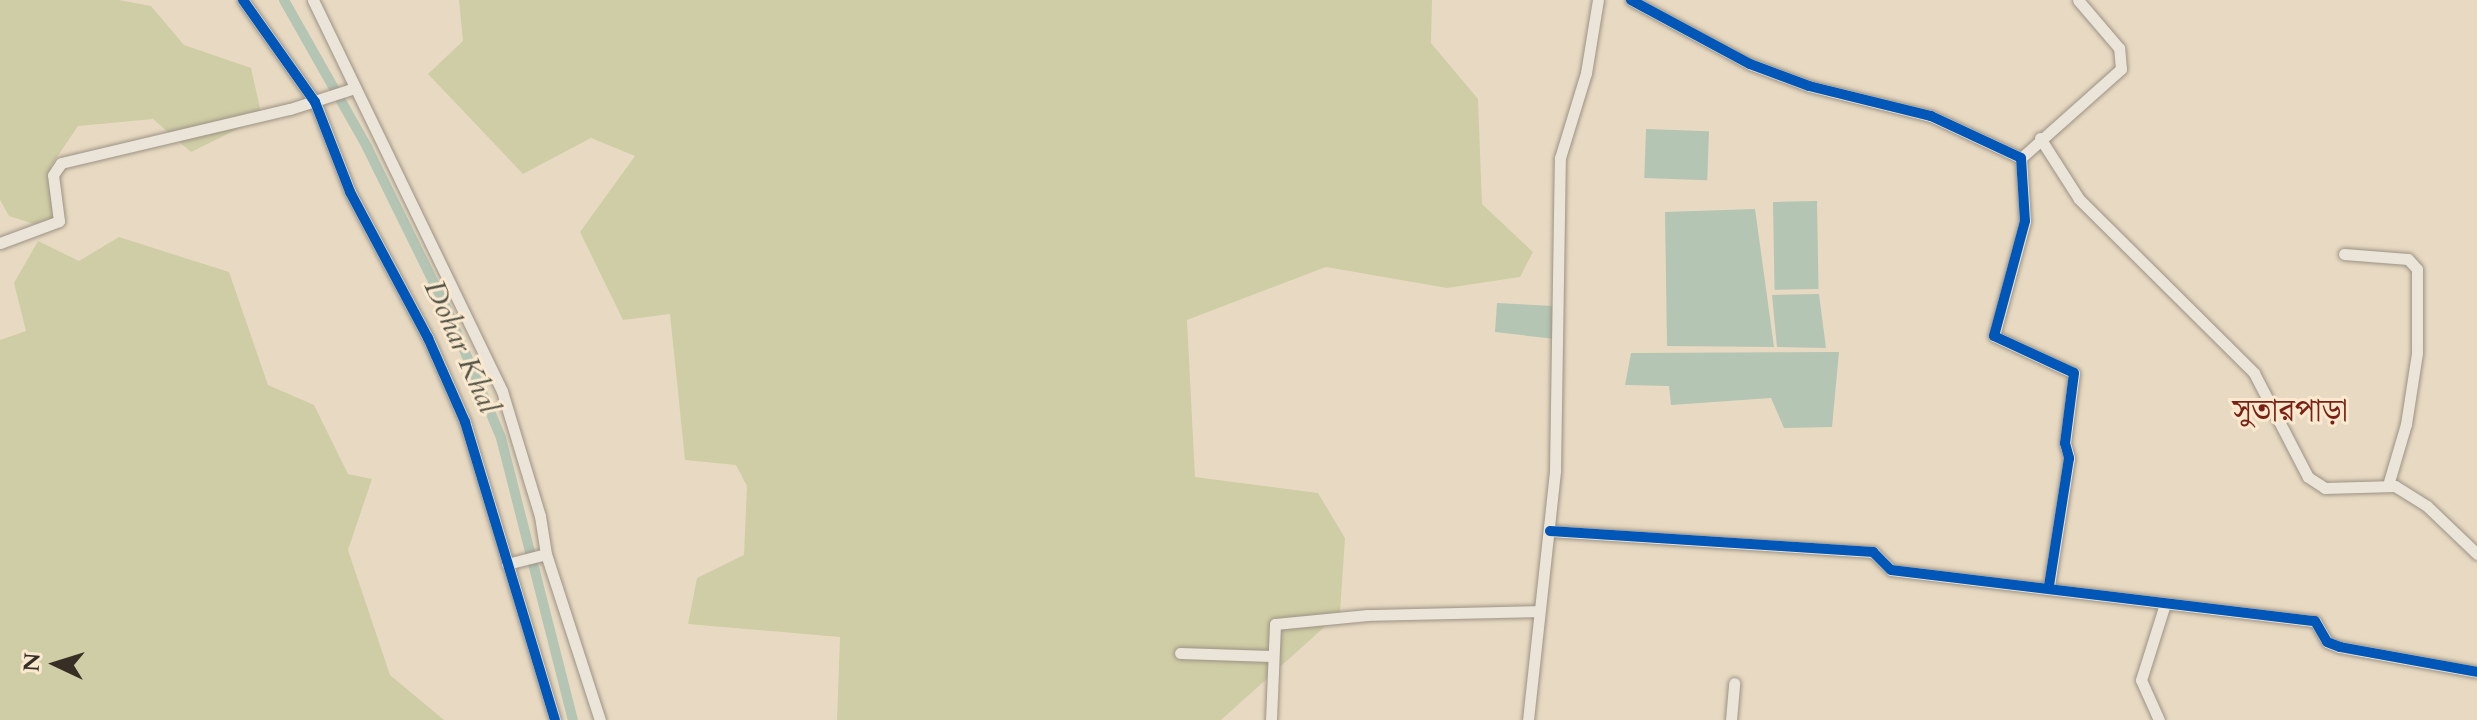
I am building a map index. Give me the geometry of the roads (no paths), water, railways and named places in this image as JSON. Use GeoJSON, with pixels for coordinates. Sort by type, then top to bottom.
{"type":"FeatureCollection","features":[{"type":"Feature","properties":{"kind":"street"},"geometry":{"type":"LineString","coordinates":[[243,0],[318,101],[350,192],[428,338],[465,422],[512,563],[555,720]]}},
{"type":"Feature","properties":{"kind":"street"},"geometry":{"type":"LineString","coordinates":[[313,0],[502,391],[540,516],[544,555],[600,720]]}},
{"type":"Feature","properties":{"kind":"street"},"geometry":{"type":"LineString","coordinates":[[1528,720],[1538,611],[1550,531],[1560,158],[1586,73],[1598,0]]}},
{"type":"Feature","properties":{"kind":"street"},"geometry":{"type":"LineString","coordinates":[[1631,0],[1750,64],[1809,86],[1931,116],[2021,158]]}},
{"type":"Feature","properties":{"kind":"street"},"geometry":{"type":"LineString","coordinates":[[2049,586],[2069,458],[2065,443],[2074,373],[1994,336],[2025,221],[2021,158],[2121,69],[2119,48],[2078,0]]}},
{"type":"Feature","properties":{"kind":"street"},"geometry":{"type":"LineString","coordinates":[[0,243],[59,221],[53,175],[61,163],[318,101],[353,88]]}},
{"type":"Feature","properties":{"kind":"street"},"geometry":{"type":"LineString","coordinates":[[2040,138],[2079,199],[2254,373],[2308,477],[2325,488],[2388,485],[2427,506],[2477,554]]}},
{"type":"Feature","properties":{"kind":"street"},"geometry":{"type":"LineString","coordinates":[[2344,254],[2408,259],[2417,269],[2417,353],[2406,424],[2388,485]]}},
{"type":"Feature","properties":{"kind":"street"},"geometry":{"type":"LineString","coordinates":[[1550,531],[1873,552],[1891,570],[2049,586],[2165,604],[2315,621],[2327,642],[2340,647],[2477,672]]}},
{"type":"Feature","properties":{"kind":"street"},"geometry":{"type":"LineString","coordinates":[[512,563],[544,555]]}},
{"type":"Feature","properties":{"kind":"street"},"geometry":{"type":"LineString","coordinates":[[2159,720],[2141,680],[2165,604]]}},
{"type":"Feature","properties":{"kind":"street"},"geometry":{"type":"LineString","coordinates":[[1271,720],[1273,628],[1280,623],[1538,611]]}},
{"type":"Feature","properties":{"kind":"street"},"geometry":{"type":"LineString","coordinates":[[1180,653],[1271,656]]}},
{"type":"Feature","properties":{"kind":"street"},"geometry":{"type":"LineString","coordinates":[[1731,720],[1734,683]]}},
{"type":"Feature","properties":{"kind":"waterway","name":"Dohar Khal"},"geometry":{"type":"LineString","coordinates":[[284,0],[367,147],[449,314],[501,438],[573,720]]}},
{"type":"Feature","properties":{"kind":"district","name":"সুতারপাড়া"},"geometry":{"type":"Point","coordinates":[2290,411]}}]}
